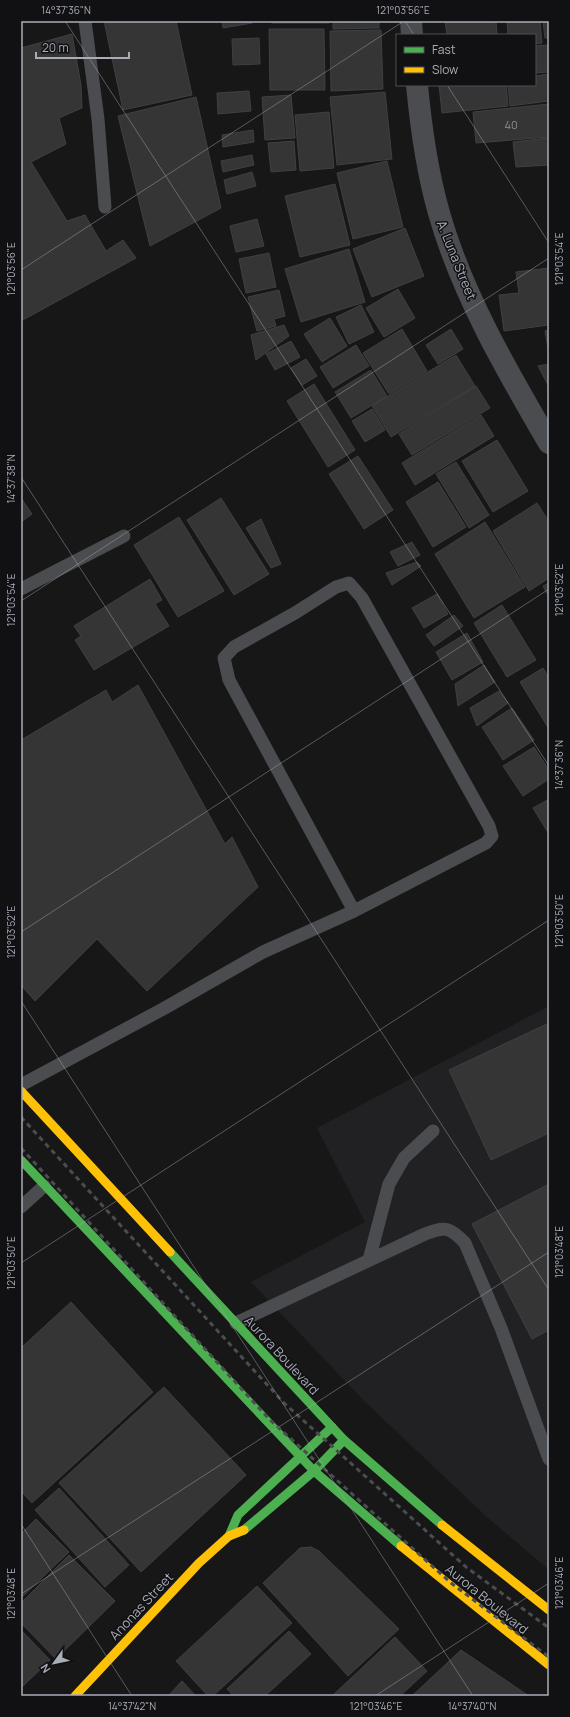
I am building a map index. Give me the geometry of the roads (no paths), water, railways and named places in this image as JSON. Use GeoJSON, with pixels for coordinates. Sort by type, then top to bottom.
{"type":"FeatureCollection","features":[{"type":"Feature","properties":{"kind":"main road","name":"Aurora Boulevard"},"geometry":{"type":"LineString","coordinates":[[21,1091],[344,1440],[440,1523],[549,1609]]}},
{"type":"Feature","properties":{"kind":"main road","name":"Aurora Boulevard"},"geometry":{"type":"LineString","coordinates":[[21,1160],[314,1471],[411,1555],[549,1665]]}},
{"type":"Feature","properties":{"kind":"main road","name":"Anonas Street"},"geometry":{"type":"LineString","coordinates":[[229,1536],[238,1515],[332,1428]]}},
{"type":"Feature","properties":{"kind":"main road","name":"Anonas Street"},"geometry":{"type":"LineString","coordinates":[[75,1696],[199,1562],[229,1536],[248,1528],[314,1471],[344,1440]]}},
{"type":"Feature","properties":{"kind":"street"},"geometry":{"type":"LineString","coordinates":[[411,21],[412,34]]}},
{"type":"Feature","properties":{"kind":"street","name":"A. Luna Street"},"geometry":{"type":"LineString","coordinates":[[417,86],[422,141],[439,213],[460,275],[512,380],[549,443]]}},
{"type":"Feature","properties":{"kind":"lane"},"geometry":{"type":"LineString","coordinates":[[85,21],[98,119],[105,207]]}},
{"type":"Feature","properties":{"kind":"lane"},"geometry":{"type":"LineString","coordinates":[[21,589],[124,536]]}},
{"type":"Feature","properties":{"kind":"lane"},"geometry":{"type":"LineString","coordinates":[[21,1085],[163,1009],[264,952],[354,911],[486,842],[492,836],[489,826],[362,598],[349,583],[336,587],[295,614],[234,648],[224,658],[229,680],[354,911]]}},
{"type":"Feature","properties":{"kind":"lane"},"geometry":{"type":"LineString","coordinates":[[369,1260],[389,1184],[404,1158],[433,1131]]}},
{"type":"Feature","properties":{"kind":"lane"},"geometry":{"type":"LineString","coordinates":[[21,1207],[44,1186]]}},
{"type":"Feature","properties":{"kind":"lane"},"geometry":{"type":"LineString","coordinates":[[236,1323],[437,1229],[448,1229],[457,1234],[465,1243],[502,1328],[549,1459]]}},
{"type":"Feature","properties":{"kind":"railway"},"geometry":{"type":"LineString","coordinates":[[21,1117],[284,1403],[466,1567],[549,1628]]}},
{"type":"Feature","properties":{"kind":"railway"},"geometry":{"type":"LineString","coordinates":[[21,1148],[270,1420],[451,1583],[549,1657]]}}]}
